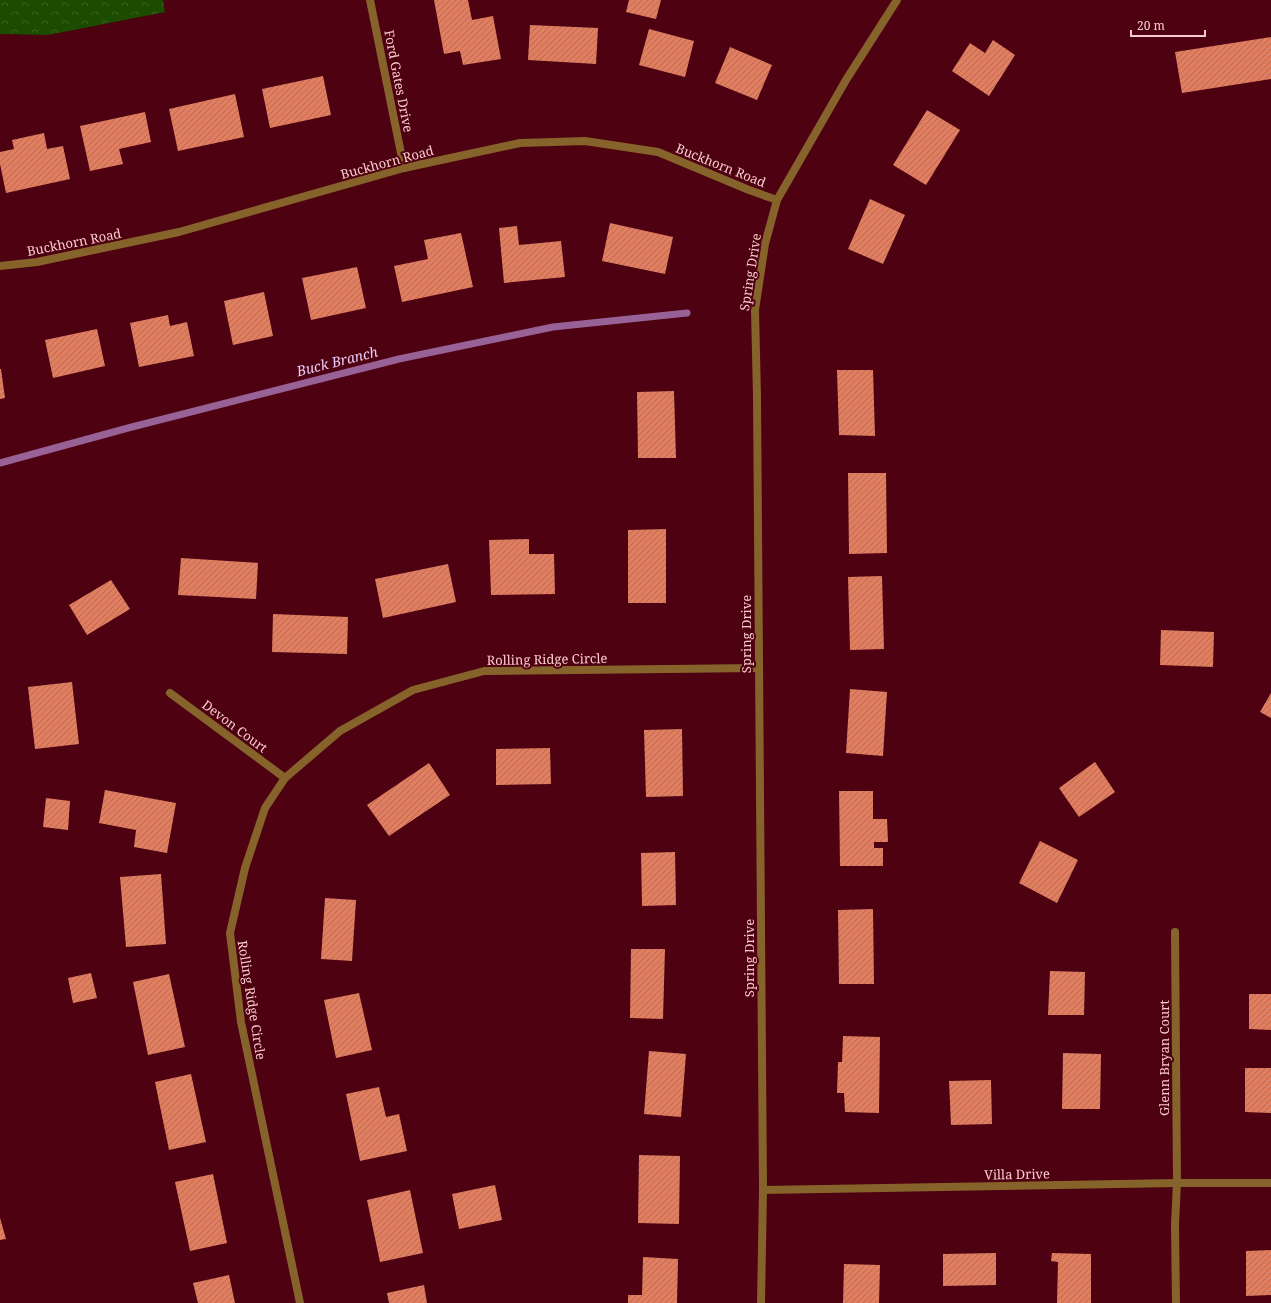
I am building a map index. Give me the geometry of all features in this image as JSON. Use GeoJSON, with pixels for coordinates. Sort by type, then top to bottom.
{"type":"FeatureCollection","features":[{"type":"Feature","properties":{"kind":"street","name":"Ford Gates Drive"},"geometry":{"type":"LineString","coordinates":[[370,0],[404,168]]}},
{"type":"Feature","properties":{"kind":"street","name":"Spring Drive"},"geometry":{"type":"LineString","coordinates":[[761,1303],[763,1190],[755,310],[765,244],[777,200],[846,80],[897,0]]}},
{"type":"Feature","properties":{"kind":"street","name":"Buckhorn Road"},"geometry":{"type":"LineString","coordinates":[[0,266],[37,262],[179,232],[404,168],[520,143],[585,141],[658,152],[749,190],[777,200]]}},
{"type":"Feature","properties":{"kind":"street","name":"Rolling Ridge Circle"},"geometry":{"type":"LineString","coordinates":[[300,1303],[241,1022],[230,933],[245,868],[265,808],[285,778],[340,731],[413,690],[484,671],[758,668]]}},
{"type":"Feature","properties":{"kind":"street","name":"Devon Court"},"geometry":{"type":"LineString","coordinates":[[170,693],[285,778]]}},
{"type":"Feature","properties":{"kind":"street","name":"Glenn Bryan Court"},"geometry":{"type":"LineString","coordinates":[[1175,932],[1177,1183],[1175,1224],[1176,1303]]}},
{"type":"Feature","properties":{"kind":"street","name":"Villa Drive"},"geometry":{"type":"LineString","coordinates":[[763,1190],[1177,1183],[1271,1183]]}},
{"type":"Feature","properties":{"kind":"green space"},"geometry":{"type":"Polygon","coordinates":[[[0,0],[163,0],[165,12],[48,35],[0,34],[0,0]]]}},
{"type":"Feature","properties":{"kind":"building"},"geometry":{"type":"Polygon","coordinates":[[[434,0],[468,0],[472,20],[493,16],[501,59],[463,65],[460,51],[444,54],[434,0]]]}},
{"type":"Feature","properties":{"kind":"building"},"geometry":{"type":"Polygon","coordinates":[[[629,0],[661,0],[656,19],[626,12],[629,0]]]}},
{"type":"Feature","properties":{"kind":"building"},"geometry":{"type":"Polygon","coordinates":[[[530,25],[598,28],[596,64],[528,60],[530,25]]]}},
{"type":"Feature","properties":{"kind":"building"},"geometry":{"type":"Polygon","coordinates":[[[649,29],[694,41],[685,77],[639,65],[649,29]]]}},
{"type":"Feature","properties":{"kind":"building"},"geometry":{"type":"Polygon","coordinates":[[[1271,37],[1271,79],[1182,93],[1175,52],[1271,37]]]}},
{"type":"Feature","properties":{"kind":"building"},"geometry":{"type":"Polygon","coordinates":[[[993,40],[1015,55],[989,96],[952,71],[970,43],[985,53],[993,40]]]}},
{"type":"Feature","properties":{"kind":"building"},"geometry":{"type":"Polygon","coordinates":[[[730,47],[772,65],[757,100],[715,83],[730,47]]]}},
{"type":"Feature","properties":{"kind":"building"},"geometry":{"type":"Polygon","coordinates":[[[323,76],[331,115],[270,128],[262,89],[323,76]]]}},
{"type":"Feature","properties":{"kind":"building"},"geometry":{"type":"Polygon","coordinates":[[[235,94],[244,137],[178,151],[169,109],[235,94]]]}},
{"type":"Feature","properties":{"kind":"building"},"geometry":{"type":"Polygon","coordinates":[[[927,110],[960,130],[926,185],[893,165],[927,110]]]}},
{"type":"Feature","properties":{"kind":"building"},"geometry":{"type":"Polygon","coordinates":[[[145,112],[151,142],[119,149],[123,164],[90,171],[80,126],[145,112]]]}},
{"type":"Feature","properties":{"kind":"building"},"geometry":{"type":"Polygon","coordinates":[[[44,133],[47,149],[63,146],[70,179],[6,193],[0,164],[0,152],[14,149],[12,140],[44,133]]]}},
{"type":"Feature","properties":{"kind":"building"},"geometry":{"type":"Polygon","coordinates":[[[870,199],[905,215],[883,264],[848,249],[870,199]]]}},
{"type":"Feature","properties":{"kind":"building"},"geometry":{"type":"Polygon","coordinates":[[[610,223],[673,237],[665,274],[602,261],[610,223]]]}},
{"type":"Feature","properties":{"kind":"building"},"geometry":{"type":"Polygon","coordinates":[[[517,226],[519,245],[561,241],[565,277],[504,283],[499,228],[517,226]]]}},
{"type":"Feature","properties":{"kind":"building"},"geometry":{"type":"Polygon","coordinates":[[[461,233],[473,287],[402,302],[394,266],[428,259],[424,240],[461,233]]]}},
{"type":"Feature","properties":{"kind":"building"},"geometry":{"type":"Polygon","coordinates":[[[357,267],[366,308],[311,320],[302,278],[357,267]]]}},
{"type":"Feature","properties":{"kind":"building"},"geometry":{"type":"Polygon","coordinates":[[[264,292],[273,336],[233,345],[224,301],[264,292]]]}},
{"type":"Feature","properties":{"kind":"building"},"geometry":{"type":"Polygon","coordinates":[[[168,315],[170,326],[187,322],[194,356],[139,367],[130,323],[168,315]]]}},
{"type":"Feature","properties":{"kind":"building"},"geometry":{"type":"Polygon","coordinates":[[[97,329],[105,366],[53,378],[45,340],[97,329]]]}},
{"type":"Feature","properties":{"kind":"building"},"geometry":{"type":"Polygon","coordinates":[[[0,369],[5,398],[0,399],[0,369]]]}},
{"type":"Feature","properties":{"kind":"building"},"geometry":{"type":"Polygon","coordinates":[[[837,370],[873,370],[875,436],[839,435],[837,370]]]}},
{"type":"Feature","properties":{"kind":"building"},"geometry":{"type":"Polygon","coordinates":[[[674,391],[676,458],[638,458],[637,392],[674,391]]]}},
{"type":"Feature","properties":{"kind":"building"},"geometry":{"type":"Polygon","coordinates":[[[848,473],[886,473],[887,553],[849,554],[848,473]]]}},
{"type":"Feature","properties":{"kind":"building"},"geometry":{"type":"Polygon","coordinates":[[[666,529],[666,603],[628,603],[628,530],[666,529]]]}},
{"type":"Feature","properties":{"kind":"building"},"geometry":{"type":"Polygon","coordinates":[[[529,539],[529,554],[554,554],[555,594],[491,595],[489,540],[529,539]]]}},
{"type":"Feature","properties":{"kind":"building"},"geometry":{"type":"Polygon","coordinates":[[[181,558],[258,563],[256,599],[178,595],[181,558]]]}},
{"type":"Feature","properties":{"kind":"building"},"geometry":{"type":"Polygon","coordinates":[[[448,564],[456,602],[383,618],[375,579],[448,564]]]}},
{"type":"Feature","properties":{"kind":"building"},"geometry":{"type":"Polygon","coordinates":[[[882,576],[884,649],[850,650],[848,577],[882,576]]]}},
{"type":"Feature","properties":{"kind":"building"},"geometry":{"type":"Polygon","coordinates":[[[111,580],[130,609],[87,635],[69,605],[111,580]]]}},
{"type":"Feature","properties":{"kind":"building"},"geometry":{"type":"Polygon","coordinates":[[[273,614],[348,617],[347,654],[272,652],[273,614]]]}},
{"type":"Feature","properties":{"kind":"building"},"geometry":{"type":"Polygon","coordinates":[[[1161,630],[1214,632],[1213,667],[1160,665],[1161,630]]]}},
{"type":"Feature","properties":{"kind":"building"},"geometry":{"type":"Polygon","coordinates":[[[72,682],[79,744],[35,749],[28,687],[72,682]]]}},
{"type":"Feature","properties":{"kind":"building"},"geometry":{"type":"Polygon","coordinates":[[[850,689],[887,692],[883,756],[846,753],[850,689]]]}},
{"type":"Feature","properties":{"kind":"building"},"geometry":{"type":"Polygon","coordinates":[[[1271,693],[1271,718],[1260,712],[1271,693]]]}},
{"type":"Feature","properties":{"kind":"building"},"geometry":{"type":"Polygon","coordinates":[[[682,729],[683,796],[646,797],[644,730],[682,729]]]}},
{"type":"Feature","properties":{"kind":"building"},"geometry":{"type":"Polygon","coordinates":[[[550,748],[551,784],[496,785],[496,749],[550,748]]]}},
{"type":"Feature","properties":{"kind":"building"},"geometry":{"type":"Polygon","coordinates":[[[1095,762],[1115,792],[1079,817],[1059,788],[1095,762]]]}},
{"type":"Feature","properties":{"kind":"building"},"geometry":{"type":"Polygon","coordinates":[[[429,763],[450,795],[389,836],[367,805],[429,763]]]}},
{"type":"Feature","properties":{"kind":"building"},"geometry":{"type":"Polygon","coordinates":[[[105,790],[176,803],[167,853],[134,847],[136,830],[99,823],[105,790]]]}},
{"type":"Feature","properties":{"kind":"building"},"geometry":{"type":"Polygon","coordinates":[[[839,791],[873,791],[873,819],[887,819],[888,842],[874,842],[874,848],[883,848],[883,866],[840,866],[839,791]]]}},
{"type":"Feature","properties":{"kind":"building"},"geometry":{"type":"Polygon","coordinates":[[[46,798],[70,801],[68,830],[43,827],[46,798]]]}},
{"type":"Feature","properties":{"kind":"building"},"geometry":{"type":"Polygon","coordinates":[[[1040,841],[1078,860],[1057,903],[1019,883],[1040,841]]]}},
{"type":"Feature","properties":{"kind":"building"},"geometry":{"type":"Polygon","coordinates":[[[675,852],[676,905],[642,906],[641,853],[675,852]]]}},
{"type":"Feature","properties":{"kind":"building"},"geometry":{"type":"Polygon","coordinates":[[[161,874],[166,944],[126,947],[120,877],[161,874]]]}},
{"type":"Feature","properties":{"kind":"building"},"geometry":{"type":"Polygon","coordinates":[[[325,898],[356,900],[352,961],[321,959],[325,898]]]}},
{"type":"Feature","properties":{"kind":"building"},"geometry":{"type":"Polygon","coordinates":[[[873,909],[874,984],[839,984],[838,910],[873,909]]]}},
{"type":"Feature","properties":{"kind":"building"},"geometry":{"type":"Polygon","coordinates":[[[631,949],[665,949],[663,1019],[630,1018],[631,949]]]}},
{"type":"Feature","properties":{"kind":"building"},"geometry":{"type":"Polygon","coordinates":[[[1050,971],[1085,972],[1084,1015],[1048,1015],[1050,971]]]}},
{"type":"Feature","properties":{"kind":"building"},"geometry":{"type":"Polygon","coordinates":[[[91,973],[97,998],[73,1003],[68,978],[91,973]]]}},
{"type":"Feature","properties":{"kind":"building"},"geometry":{"type":"Polygon","coordinates":[[[169,974],[185,1047],[148,1055],[133,982],[169,974]]]}},
{"type":"Feature","properties":{"kind":"building"},"geometry":{"type":"Polygon","coordinates":[[[359,993],[372,1050],[336,1058],[324,1000],[359,993]]]}},
{"type":"Feature","properties":{"kind":"building"},"geometry":{"type":"Polygon","coordinates":[[[1249,994],[1271,994],[1271,1030],[1249,1029],[1249,994]]]}},
{"type":"Feature","properties":{"kind":"building"},"geometry":{"type":"Polygon","coordinates":[[[843,1036],[880,1037],[879,1113],[845,1112],[844,1093],[837,1093],[838,1062],[842,1062],[843,1036]]]}},
{"type":"Feature","properties":{"kind":"building"},"geometry":{"type":"Polygon","coordinates":[[[649,1051],[686,1054],[681,1117],[644,1114],[649,1051]]]}},
{"type":"Feature","properties":{"kind":"building"},"geometry":{"type":"Polygon","coordinates":[[[1063,1053],[1101,1054],[1100,1109],[1062,1109],[1063,1053]]]}},
{"type":"Feature","properties":{"kind":"building"},"geometry":{"type":"Polygon","coordinates":[[[1245,1068],[1271,1068],[1271,1113],[1245,1112],[1245,1068]]]}},
{"type":"Feature","properties":{"kind":"building"},"geometry":{"type":"Polygon","coordinates":[[[191,1074],[206,1142],[169,1150],[155,1082],[191,1074]]]}},
{"type":"Feature","properties":{"kind":"building"},"geometry":{"type":"Polygon","coordinates":[[[991,1080],[992,1124],[951,1125],[949,1081],[991,1080]]]}},
{"type":"Feature","properties":{"kind":"building"},"geometry":{"type":"Polygon","coordinates":[[[379,1087],[386,1117],[399,1114],[407,1151],[360,1161],[346,1094],[379,1087]]]}},
{"type":"Feature","properties":{"kind":"building"},"geometry":{"type":"Polygon","coordinates":[[[639,1155],[680,1156],[679,1224],[638,1223],[639,1155]]]}},
{"type":"Feature","properties":{"kind":"building"},"geometry":{"type":"Polygon","coordinates":[[[213,1174],[227,1243],[190,1251],[175,1182],[213,1174]]]}},
{"type":"Feature","properties":{"kind":"building"},"geometry":{"type":"Polygon","coordinates":[[[495,1185],[502,1220],[459,1229],[452,1194],[495,1185]]]}},
{"type":"Feature","properties":{"kind":"building"},"geometry":{"type":"Polygon","coordinates":[[[410,1190],[423,1253],[380,1262],[367,1200],[410,1190]]]}},
{"type":"Feature","properties":{"kind":"building"},"geometry":{"type":"Polygon","coordinates":[[[0,1218],[6,1239],[0,1240],[0,1218]]]}},
{"type":"Feature","properties":{"kind":"building"},"geometry":{"type":"Polygon","coordinates":[[[1271,1250],[1271,1295],[1246,1296],[1246,1251],[1271,1250]]]}},
{"type":"Feature","properties":{"kind":"building"},"geometry":{"type":"Polygon","coordinates":[[[996,1253],[996,1285],[943,1286],[943,1254],[996,1253]]]}},
{"type":"Feature","properties":{"kind":"building"},"geometry":{"type":"Polygon","coordinates":[[[1052,1253],[1091,1254],[1091,1303],[1057,1303],[1058,1262],[1051,1261],[1052,1253]]]}},
{"type":"Feature","properties":{"kind":"building"},"geometry":{"type":"Polygon","coordinates":[[[643,1257],[678,1259],[677,1303],[628,1303],[628,1295],[642,1295],[643,1257]]]}},
{"type":"Feature","properties":{"kind":"building"},"geometry":{"type":"Polygon","coordinates":[[[844,1264],[880,1265],[879,1303],[843,1303],[844,1264]]]}},
{"type":"Feature","properties":{"kind":"building"},"geometry":{"type":"Polygon","coordinates":[[[229,1275],[235,1303],[198,1303],[193,1283],[229,1275]]]}},
{"type":"Feature","properties":{"kind":"building"},"geometry":{"type":"Polygon","coordinates":[[[424,1285],[427,1303],[389,1303],[387,1293],[424,1285]]]}},
{"type":"Feature","properties":{"kind":"waterway","name":"Buck Branch"},"geometry":{"type":"LineString","coordinates":[[0,463],[128,428],[399,359],[553,327],[687,313]]}}]}
